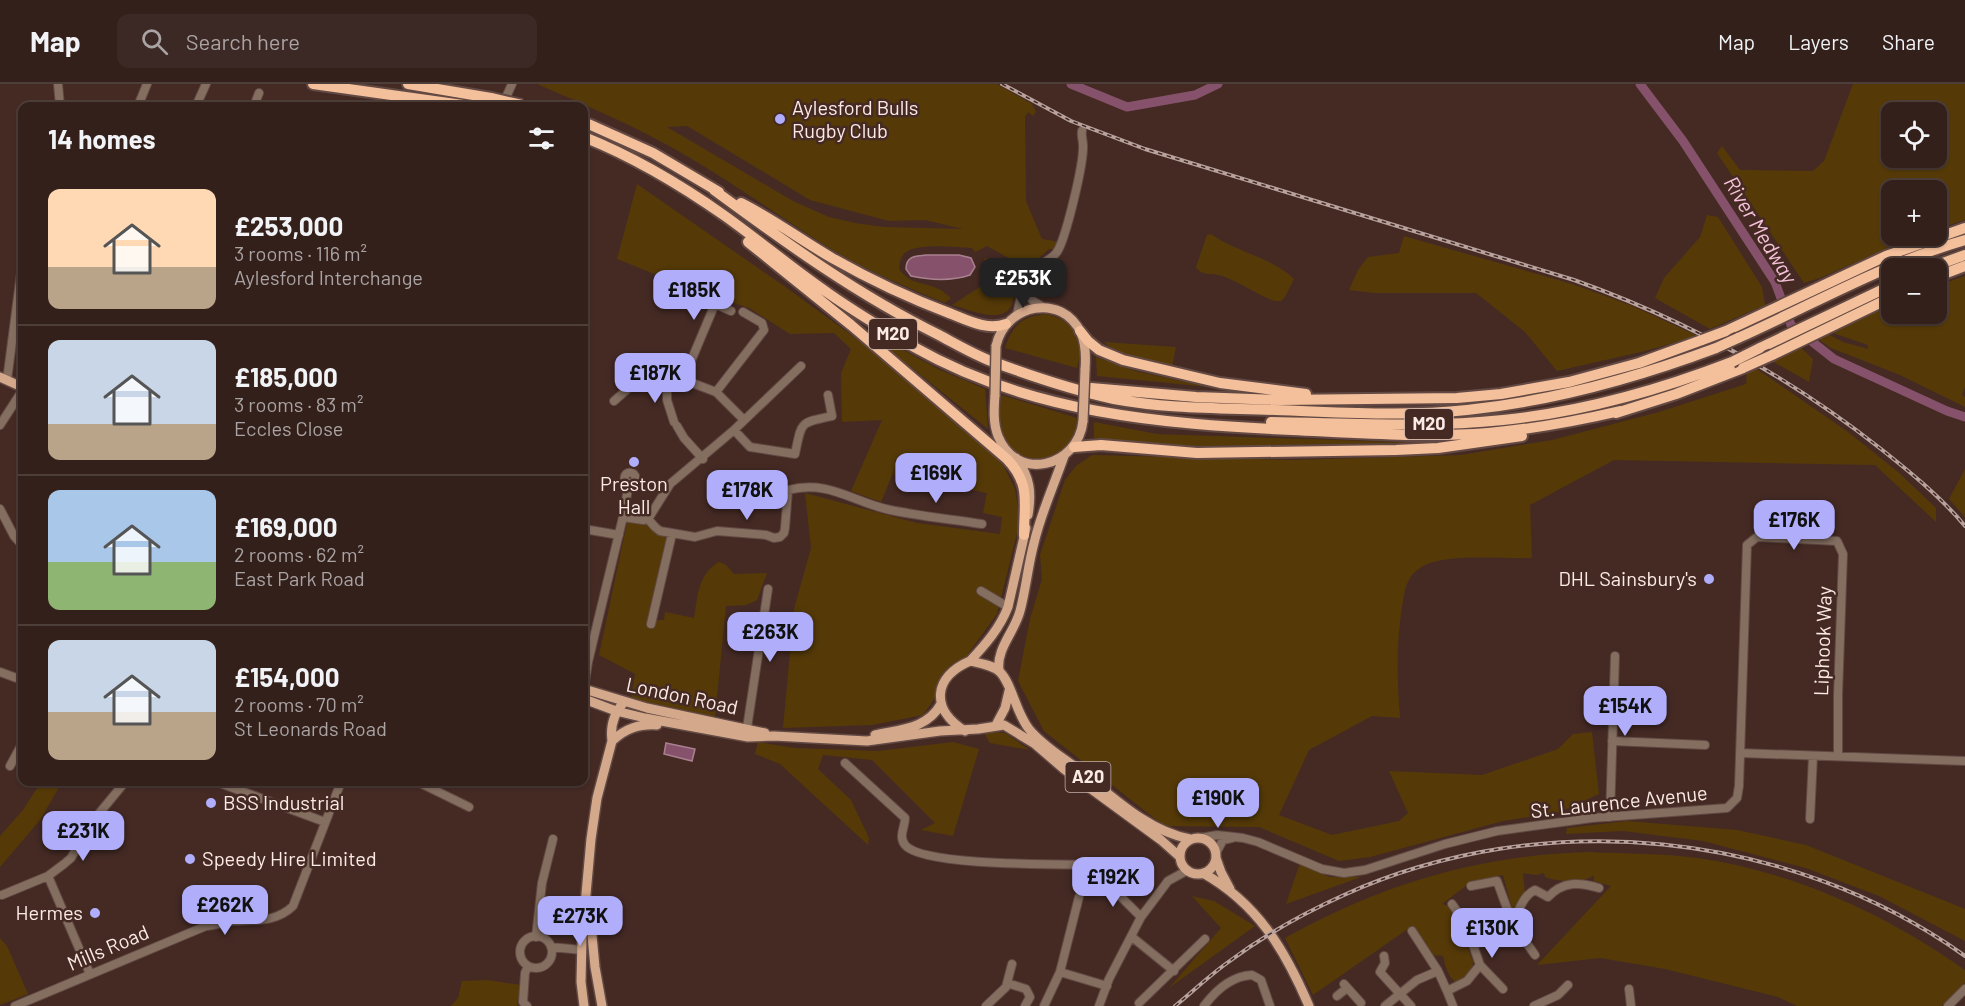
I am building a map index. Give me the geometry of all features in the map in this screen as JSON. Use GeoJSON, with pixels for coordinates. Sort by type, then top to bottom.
{"type":"FeatureCollection","features":[{"type":"Feature","properties":{"kind":"highway"},"geometry":{"type":"LineString","coordinates":[[313,84],[441,102]]}},
{"type":"Feature","properties":{"kind":"highway"},"geometry":{"type":"LineString","coordinates":[[408,84],[508,102]]}},
{"type":"Feature","properties":{"kind":"highway","name":"M20"},"geometry":{"type":"LineString","coordinates":[[588,124],[653,153],[714,189],[770,218],[862,275],[927,305],[979,324],[995,327],[1006,324]]}},
{"type":"Feature","properties":{"kind":"highway","name":"M20"},"geometry":{"type":"LineString","coordinates":[[588,140],[641,163],[724,215],[828,294],[912,346],[959,371],[1011,390],[1079,408],[1179,424],[1349,433],[1449,434],[1526,428],[1575,421],[1620,411]]}},
{"type":"Feature","properties":{"kind":"highway","name":"M20"},"geometry":{"type":"LineString","coordinates":[[714,189],[789,245],[878,304],[989,360],[1114,399],[1162,405],[1359,413],[1465,411],[1578,392],[1631,378],[1741,337],[1894,253],[1965,228]]}},
{"type":"Feature","properties":{"kind":"highway","name":"M20"},"geometry":{"type":"LineString","coordinates":[[695,197],[983,436],[1015,467],[1024,483],[1026,493],[1024,535]]}},
{"type":"Feature","properties":{"kind":"highway","name":"M20"},"geometry":{"type":"LineString","coordinates":[[1067,386],[1244,399],[1412,399],[1501,394],[1569,382],[1639,363],[1725,331],[1839,283],[1965,240]]}},
{"type":"Feature","properties":{"kind":"highway"},"geometry":{"type":"LineString","coordinates":[[1947,262],[1965,255]]}},
{"type":"Feature","properties":{"kind":"highway"},"geometry":{"type":"LineString","coordinates":[[1947,273],[1965,266]]}},
{"type":"Feature","properties":{"kind":"highway","name":"M20"},"geometry":{"type":"LineString","coordinates":[[1118,415],[1213,421],[1422,424],[1501,421],[1563,412],[1628,398],[1692,378],[1760,348],[1781,344],[1853,309],[1881,292]]}},
{"type":"Feature","properties":{"kind":"highway","name":"M20"},"geometry":{"type":"LineString","coordinates":[[1853,309],[1881,300]]}},
{"type":"Feature","properties":{"kind":"highway","name":"M20"},"geometry":{"type":"LineString","coordinates":[[1080,331],[1093,345],[1114,357],[1220,383],[1307,394],[1412,399]]}},
{"type":"Feature","properties":{"kind":"highway","name":"M20"},"geometry":{"type":"LineString","coordinates":[[1074,447],[1101,445],[1197,453],[1396,450],[1472,443],[1547,432],[1677,394],[1772,355],[1781,344]]}},
{"type":"Feature","properties":{"kind":"highway","name":"M20"},"geometry":{"type":"LineString","coordinates":[[983,436],[1012,455]]}},
{"type":"Feature","properties":{"kind":"main road"},"geometry":{"type":"LineString","coordinates":[[1012,455],[1026,462],[1049,463],[1064,456],[1074,447],[1081,434],[1085,350],[1080,331],[1066,315],[1042,307],[1017,314],[1000,333],[996,346],[994,395],[996,429],[1012,455],[1026,472],[1031,489],[1031,500],[1005,617],[970,661],[951,672],[941,690],[941,704],[952,722],[965,731],[996,725],[1005,708],[1009,691],[998,665],[1002,650],[1016,625],[1033,544],[1064,456]]}},
{"type":"Feature","properties":{"kind":"main road"},"geometry":{"type":"LineString","coordinates":[[4,378],[18,387]]}},
{"type":"Feature","properties":{"kind":"main road"},"geometry":{"type":"LineString","coordinates":[[970,661],[999,670]]}},
{"type":"Feature","properties":{"kind":"main road","name":"London Road"},"geometry":{"type":"LineString","coordinates":[[588,690],[624,702],[748,732]]}},
{"type":"Feature","properties":{"kind":"main road","name":"A20"},"geometry":{"type":"LineString","coordinates":[[1009,691],[1020,716],[1038,739],[1128,808],[1158,828],[1190,839]]}},
{"type":"Feature","properties":{"kind":"main road","name":"London Road"},"geometry":{"type":"LineString","coordinates":[[588,700],[620,712],[695,728],[774,736],[867,741],[940,731],[965,731]]}},
{"type":"Feature","properties":{"kind":"main road"},"geometry":{"type":"LineString","coordinates":[[584,1006],[581,982],[582,950],[594,809],[624,702]]}},
{"type":"Feature","properties":{"kind":"main road","name":"London Road"},"geometry":{"type":"LineString","coordinates":[[849,740],[921,724],[936,713],[941,704]]}},
{"type":"Feature","properties":{"kind":"main road"},"geometry":{"type":"LineString","coordinates":[[615,738],[627,729],[641,725],[695,728]]}},
{"type":"Feature","properties":{"kind":"main road","name":"A20"},"geometry":{"type":"LineString","coordinates":[[996,725],[1004,725],[1035,744],[1064,769],[1161,840],[1183,864]]}},
{"type":"Feature","properties":{"kind":"main road"},"geometry":{"type":"LineString","coordinates":[[1216,856],[1212,868],[1197,874],[1183,864],[1182,846],[1190,839],[1201,838],[1211,843],[1216,856],[1221,872],[1232,891]]}},
{"type":"Feature","properties":{"kind":"main road"},"geometry":{"type":"LineString","coordinates":[[1203,873],[1232,891],[1246,903],[1277,942],[1309,1006]]}},
{"type":"Feature","properties":{"kind":"main road"},"geometry":{"type":"LineString","coordinates":[[587,884],[595,967],[602,1006]]}},
{"type":"Feature","properties":{"kind":"street"},"geometry":{"type":"LineString","coordinates":[[58,84],[60,102]]}},
{"type":"Feature","properties":{"kind":"street"},"geometry":{"type":"LineString","coordinates":[[140,102],[147,84]]}},
{"type":"Feature","properties":{"kind":"street"},"geometry":{"type":"LineString","coordinates":[[198,102],[206,84]]}},
{"type":"Feature","properties":{"kind":"street"},"geometry":{"type":"LineString","coordinates":[[504,102],[512,84]]}},
{"type":"Feature","properties":{"kind":"street"},"geometry":{"type":"LineString","coordinates":[[256,102],[260,93]]}},
{"type":"Feature","properties":{"kind":"street"},"geometry":{"type":"LineString","coordinates":[[1017,314],[1029,273],[1050,260],[1059,249],[1068,223],[1078,177],[1083,145],[1082,131]]}},
{"type":"Feature","properties":{"kind":"street"},"geometry":{"type":"LineString","coordinates":[[1023,289],[1033,302],[1042,307]]}},
{"type":"Feature","properties":{"kind":"street"},"geometry":{"type":"LineString","coordinates":[[4,378],[18,291]]}},
{"type":"Feature","properties":{"kind":"street"},"geometry":{"type":"LineString","coordinates":[[687,381],[691,361],[715,304],[731,311]]}},
{"type":"Feature","properties":{"kind":"street"},"geometry":{"type":"LineString","coordinates":[[716,392],[764,330],[762,323],[743,312]]}},
{"type":"Feature","properties":{"kind":"street"},"geometry":{"type":"LineString","coordinates":[[623,517],[648,519],[670,484],[703,459],[801,366]]}},
{"type":"Feature","properties":{"kind":"street"},"geometry":{"type":"LineString","coordinates":[[614,401],[639,379],[687,381],[716,392],[744,420]]}},
{"type":"Feature","properties":{"kind":"street"},"geometry":{"type":"LineString","coordinates":[[667,381],[667,399],[676,424],[684,438],[703,459]]}},
{"type":"Feature","properties":{"kind":"street"},"geometry":{"type":"LineString","coordinates":[[734,430],[750,447],[795,454],[802,425],[807,421],[832,416],[828,395]]}},
{"type":"Feature","properties":{"kind":"street"},"geometry":{"type":"LineString","coordinates":[[0,425],[18,396]]}},
{"type":"Feature","properties":{"kind":"street"},"geometry":{"type":"LineString","coordinates":[[588,662],[619,535],[629,483]]}},
{"type":"Feature","properties":{"kind":"street"},"geometry":{"type":"LineString","coordinates":[[648,519],[655,528],[672,534],[695,537],[717,531],[780,537],[785,528],[788,490],[804,486],[819,486],[885,508],[982,524]]}},
{"type":"Feature","properties":{"kind":"street"},"geometry":{"type":"LineString","coordinates":[[0,509],[18,540]]}},
{"type":"Feature","properties":{"kind":"street"},"geometry":{"type":"LineString","coordinates":[[588,530],[619,535]]}},
{"type":"Feature","properties":{"kind":"street"},"geometry":{"type":"LineString","coordinates":[[651,624],[672,534]]}},
{"type":"Feature","properties":{"kind":"street","name":"Liphook Way"},"geometry":{"type":"LineString","coordinates":[[1741,753],[1747,545],[1757,537],[1775,537],[1837,541],[1843,554],[1838,756]]}},
{"type":"Feature","properties":{"kind":"street"},"geometry":{"type":"LineString","coordinates":[[748,732],[768,589]]}},
{"type":"Feature","properties":{"kind":"street"},"geometry":{"type":"LineString","coordinates":[[981,591],[1008,607]]}},
{"type":"Feature","properties":{"kind":"street"},"geometry":{"type":"LineString","coordinates":[[1610,817],[1615,656]]}},
{"type":"Feature","properties":{"kind":"street"},"geometry":{"type":"LineString","coordinates":[[0,672],[18,679]]}},
{"type":"Feature","properties":{"kind":"street"},"geometry":{"type":"LineString","coordinates":[[1612,741],[1705,746]]}},
{"type":"Feature","properties":{"kind":"street"},"geometry":{"type":"LineString","coordinates":[[10,766],[18,751]]}},
{"type":"Feature","properties":{"kind":"street"},"geometry":{"type":"LineString","coordinates":[[1741,753],[1965,761]]}},
{"type":"Feature","properties":{"kind":"street","name":"St. Laurence Avenue"},"geometry":{"type":"LineString","coordinates":[[1201,838],[1217,835],[1243,838],[1266,845],[1322,869],[1344,873],[1365,870],[1445,844],[1497,831],[1610,817],[1727,808],[1737,798],[1741,753]]}},
{"type":"Feature","properties":{"kind":"street"},"geometry":{"type":"LineString","coordinates":[[1810,819],[1813,756]]}},
{"type":"Feature","properties":{"kind":"street"},"geometry":{"type":"LineString","coordinates":[[845,763],[905,818],[902,838],[909,849],[949,860],[1103,865],[1122,898],[1141,917]]}},
{"type":"Feature","properties":{"kind":"street"},"geometry":{"type":"LineString","coordinates":[[2,895],[48,876],[71,858],[92,822],[122,786]]}},
{"type":"Feature","properties":{"kind":"street"},"geometry":{"type":"LineString","coordinates":[[229,786],[326,822]]}},
{"type":"Feature","properties":{"kind":"street","name":"Mills Road"},"geometry":{"type":"LineString","coordinates":[[15,1006],[206,926],[285,915],[293,906],[340,786]]}},
{"type":"Feature","properties":{"kind":"street"},"geometry":{"type":"LineString","coordinates":[[426,786],[469,807]]}},
{"type":"Feature","properties":{"kind":"street"},"geometry":{"type":"LineString","coordinates":[[1216,856],[1223,840],[1243,838]]}},
{"type":"Feature","properties":{"kind":"street"},"geometry":{"type":"LineString","coordinates":[[536,937],[543,877],[553,839]]}},
{"type":"Feature","properties":{"kind":"street"},"geometry":{"type":"LineString","coordinates":[[1099,1006],[1108,982],[1141,917],[1159,891],[1176,876],[1183,864]]}},
{"type":"Feature","properties":{"kind":"street"},"geometry":{"type":"LineString","coordinates":[[48,876],[90,974]]}},
{"type":"Feature","properties":{"kind":"street"},"geometry":{"type":"LineString","coordinates":[[1471,886],[1497,881],[1512,922],[1535,955]]}},
{"type":"Feature","properties":{"kind":"street"},"geometry":{"type":"LineString","coordinates":[[1473,945],[1491,938],[1512,922],[1528,893],[1535,890],[1548,897],[1557,887],[1583,883],[1599,888]]}},
{"type":"Feature","properties":{"kind":"street"},"geometry":{"type":"LineString","coordinates":[[1044,1006],[1060,972],[1079,897]]}},
{"type":"Feature","properties":{"kind":"street"},"geometry":{"type":"LineString","coordinates":[[1452,904],[1463,920],[1480,965],[1503,989]]}},
{"type":"Feature","properties":{"kind":"street"},"geometry":{"type":"LineString","coordinates":[[1412,931],[1438,971],[1453,1006]]}},
{"type":"Feature","properties":{"kind":"street"},"geometry":{"type":"LineString","coordinates":[[536,937],[545,939],[551,947],[551,956],[546,964],[537,968],[528,966],[522,958],[521,948],[526,940],[536,937]]}},
{"type":"Feature","properties":{"kind":"street"},"geometry":{"type":"LineString","coordinates":[[1132,937],[1174,971]]}},
{"type":"Feature","properties":{"kind":"street"},"geometry":{"type":"LineString","coordinates":[[1139,1002],[1205,939]]}},
{"type":"Feature","properties":{"kind":"street"},"geometry":{"type":"LineString","coordinates":[[551,947],[582,950]]}},
{"type":"Feature","properties":{"kind":"street"},"geometry":{"type":"LineString","coordinates":[[1384,956],[1385,963],[1380,972],[1411,1006]]}},
{"type":"Feature","properties":{"kind":"street"},"geometry":{"type":"LineString","coordinates":[[986,1006],[1006,987],[1012,964]]}},
{"type":"Feature","properties":{"kind":"street"},"geometry":{"type":"LineString","coordinates":[[1447,991],[1467,981],[1480,965]]}},
{"type":"Feature","properties":{"kind":"street"},"geometry":{"type":"LineString","coordinates":[[526,1006],[523,1002],[525,973],[528,966]]}},
{"type":"Feature","properties":{"kind":"street"},"geometry":{"type":"LineString","coordinates":[[1385,1006],[1417,980],[1438,971]]}},
{"type":"Feature","properties":{"kind":"street"},"geometry":{"type":"LineString","coordinates":[[1060,972],[1108,982]]}},
{"type":"Feature","properties":{"kind":"street"},"geometry":{"type":"LineString","coordinates":[[1203,1006],[1232,980],[1252,975],[1262,980],[1270,1006]]}},
{"type":"Feature","properties":{"kind":"street"},"geometry":{"type":"LineString","coordinates":[[1007,983],[1026,988],[1030,997],[1025,1006]]}},
{"type":"Feature","properties":{"kind":"street"},"geometry":{"type":"LineString","coordinates":[[1534,1006],[1558,995],[1568,985]]}},
{"type":"Feature","properties":{"kind":"street"},"geometry":{"type":"LineString","coordinates":[[1337,996],[1345,986],[1360,1005]]}},
{"type":"Feature","properties":{"kind":"street"},"geometry":{"type":"LineString","coordinates":[[1629,989],[1631,1006]]}},
{"type":"Feature","properties":{"kind":"street"},"geometry":{"type":"LineString","coordinates":[[1948,1006],[1965,989]]}},
{"type":"Feature","properties":{"kind":"shaded area"},"geometry":{"type":"Polygon","coordinates":[[[537,84],[997,84],[1032,104],[1036,112],[1033,116],[1028,112],[1025,117],[1026,201],[1042,239],[1059,242],[1057,249],[1049,249],[1036,261],[1023,266],[987,246],[975,252],[972,248],[938,246],[919,247],[906,252],[901,258],[899,269],[913,281],[944,292],[951,298],[945,303],[854,262],[680,152],[588,107],[588,102],[577,102],[537,84]],[[687,126],[667,127],[793,201],[829,217],[884,227],[963,229],[925,220],[889,221],[810,200],[687,126]]]}},
{"type":"Feature","properties":{"kind":"shaded area"},"geometry":{"type":"Polygon","coordinates":[[[1853,84],[1965,84],[1965,220],[1947,226],[1947,180],[1881,180],[1881,246],[1892,246],[1804,283],[1717,153],[1722,146],[1740,170],[1813,171],[1824,161],[1853,84]]]}},
{"type":"Feature","properties":{"kind":"shaded area"},"geometry":{"type":"Polygon","coordinates":[[[637,184],[865,345],[1003,465],[1015,489],[1019,515],[1017,533],[997,614],[965,658],[952,664],[941,675],[937,685],[937,695],[923,715],[872,725],[783,728],[794,609],[811,548],[805,493],[917,523],[1000,534],[1002,517],[983,513],[987,493],[894,475],[895,468],[881,502],[851,491],[882,420],[842,422],[841,373],[851,349],[834,333],[790,334],[749,308],[692,289],[617,259],[637,184]]]}},
{"type":"Feature","properties":{"kind":"shaded area"},"geometry":{"type":"Polygon","coordinates":[[[1707,215],[1718,217],[1762,287],[1765,305],[1710,329],[1655,298],[1664,278],[1700,237],[1707,215]]]}},
{"type":"Feature","properties":{"kind":"shaded area"},"geometry":{"type":"Polygon","coordinates":[[[1211,234],[1285,271],[1294,279],[1285,297],[1281,301],[1275,301],[1229,279],[1198,270],[1196,267],[1207,235],[1211,234]]]}},
{"type":"Feature","properties":{"kind":"shaded area"},"geometry":{"type":"Polygon","coordinates":[[[1404,236],[1572,284],[1630,305],[1698,336],[1557,371],[1525,332],[1476,293],[1374,293],[1349,290],[1358,270],[1368,257],[1399,253],[1404,236]]]}},
{"type":"Feature","properties":{"kind":"shaded area"},"geometry":{"type":"Polygon","coordinates":[[[926,255],[959,255],[971,258],[975,267],[970,275],[956,278],[933,279],[911,276],[906,269],[909,259],[926,255]]]}},
{"type":"Feature","properties":{"kind":"shaded area"},"geometry":{"type":"Polygon","coordinates":[[[984,258],[1018,271],[1012,304],[1007,311],[1001,314],[985,314],[952,305],[983,285],[987,274],[984,258]]]}},
{"type":"Feature","properties":{"kind":"shaded area"},"geometry":{"type":"Polygon","coordinates":[[[1965,276],[1965,387],[1962,395],[1965,397],[1965,407],[1900,375],[1831,348],[1818,339],[1828,334],[1843,342],[1868,349],[1868,345],[1830,332],[1881,309],[1881,324],[1947,324],[1947,282],[1965,276]]]}},
{"type":"Feature","properties":{"kind":"shaded area"},"geometry":{"type":"Polygon","coordinates":[[[1046,314],[1065,322],[1076,333],[1080,348],[1077,368],[1005,348],[1011,333],[1019,324],[1030,317],[1046,314]]]}},
{"type":"Feature","properties":{"kind":"shaded area"},"geometry":{"type":"Polygon","coordinates":[[[883,339],[938,369],[985,389],[988,429],[881,343],[883,339]]]}},
{"type":"Feature","properties":{"kind":"shaded area"},"geometry":{"type":"Polygon","coordinates":[[[1104,342],[1176,347],[1172,367],[1127,356],[1104,342]]]}},
{"type":"Feature","properties":{"kind":"shaded area"},"geometry":{"type":"Polygon","coordinates":[[[1801,348],[1813,359],[1809,382],[1770,360],[1801,348]]]}},
{"type":"Feature","properties":{"kind":"shaded area"},"geometry":{"type":"Polygon","coordinates":[[[1096,357],[1135,371],[1209,387],[1097,376],[1096,357]]]}},
{"type":"Feature","properties":{"kind":"shaded area"},"geometry":{"type":"Polygon","coordinates":[[[1754,367],[1848,432],[1897,471],[1936,508],[1936,522],[1875,465],[1614,460],[1530,505],[1532,558],[1441,560],[1430,563],[1412,574],[1405,590],[1399,635],[1400,718],[1372,716],[1309,750],[1279,815],[1332,835],[1399,821],[1408,813],[1389,771],[1482,775],[1558,749],[1573,734],[1592,732],[1599,794],[1560,812],[1503,821],[1370,857],[1339,861],[1259,827],[1164,826],[1044,731],[1018,681],[1030,619],[1042,579],[1040,555],[1065,480],[1076,466],[1092,455],[1293,460],[1461,455],[1552,440],[1659,412],[1746,384],[1747,371],[1754,367]]]}},
{"type":"Feature","properties":{"kind":"shaded area"},"geometry":{"type":"Polygon","coordinates":[[[1001,395],[1077,418],[1073,435],[1065,447],[1054,455],[1041,458],[1028,457],[1015,452],[1006,442],[1000,427],[1001,395]]]}},
{"type":"Feature","properties":{"kind":"shaded area"},"geometry":{"type":"Polygon","coordinates":[[[1094,422],[1157,434],[1423,443],[1147,445],[1094,438],[1094,422]]]}},
{"type":"Feature","properties":{"kind":"shaded area"},"geometry":{"type":"Polygon","coordinates":[[[1965,469],[1965,517],[1949,499],[1965,469]]]}},
{"type":"Feature","properties":{"kind":"shaded area"},"geometry":{"type":"Polygon","coordinates":[[[629,521],[646,523],[656,534],[668,536],[648,626],[652,627],[656,620],[664,620],[665,612],[694,618],[703,579],[719,562],[726,565],[734,574],[767,573],[757,600],[746,605],[726,606],[715,717],[631,699],[635,674],[599,655],[629,521]]]}},
{"type":"Feature","properties":{"kind":"shaded area"},"geometry":{"type":"Polygon","coordinates":[[[984,733],[1005,733],[1030,750],[990,743],[984,733]]]}},
{"type":"Feature","properties":{"kind":"shaded area"},"geometry":{"type":"Polygon","coordinates":[[[758,742],[794,748],[878,751],[953,742],[979,749],[953,836],[921,830],[935,823],[872,760],[823,755],[818,769],[851,800],[869,838],[868,845],[780,764],[755,754],[758,742]]]}},
{"type":"Feature","properties":{"kind":"shaded area"},"geometry":{"type":"Polygon","coordinates":[[[666,743],[695,749],[692,761],[664,754],[666,743]]]}},
{"type":"Feature","properties":{"kind":"shaded area"},"geometry":{"type":"Polygon","coordinates":[[[38,786],[60,786],[40,820],[0,867],[0,836],[23,810],[38,786]]]}},
{"type":"Feature","properties":{"kind":"shaded area"},"geometry":{"type":"Polygon","coordinates":[[[1627,821],[1737,830],[1806,845],[1965,909],[1965,941],[1879,896],[1806,868],[1703,841],[1623,831],[1566,834],[1567,828],[1627,821]]]}},
{"type":"Feature","properties":{"kind":"shaded area"},"geometry":{"type":"Polygon","coordinates":[[[1589,852],[1698,858],[1734,865],[1804,885],[1871,914],[1935,950],[1965,970],[1965,983],[1942,1006],[1797,1006],[1778,997],[1665,969],[1600,958],[1537,965],[1611,886],[1594,881],[1594,875],[1584,880],[1571,881],[1545,877],[1544,873],[1537,875],[1523,873],[1525,893],[1513,911],[1503,875],[1471,882],[1442,904],[1453,911],[1473,961],[1472,970],[1457,983],[1449,975],[1443,956],[1432,955],[1412,926],[1313,995],[1285,938],[1358,902],[1432,876],[1508,859],[1589,852]]]}},
{"type":"Feature","properties":{"kind":"shaded area"},"geometry":{"type":"Polygon","coordinates":[[[1300,863],[1329,877],[1361,877],[1286,904],[1300,863]]]}},
{"type":"Feature","properties":{"kind":"shaded area"},"geometry":{"type":"Polygon","coordinates":[[[1192,896],[1214,901],[1255,926],[1169,988],[1221,928],[1192,896]]]}},
{"type":"Feature","properties":{"kind":"shaded area"},"geometry":{"type":"Polygon","coordinates":[[[0,938],[7,946],[28,994],[0,1005],[0,938]]]}},
{"type":"Feature","properties":{"kind":"shaded area"},"geometry":{"type":"Polygon","coordinates":[[[487,980],[521,985],[517,1006],[451,1006],[458,998],[462,981],[487,980]]]}},
{"type":"Feature","properties":{"kind":"waterway","name":"River Medway"},"geometry":{"type":"LineString","coordinates":[[1071,84],[1127,107],[1195,95],[1218,84]]}},
{"type":"Feature","properties":{"kind":"waterway","name":"River Medway"},"geometry":{"type":"LineString","coordinates":[[1640,84],[1683,141],[1775,282],[1791,325],[1834,359],[1947,411],[1965,417]]}},
{"type":"Feature","properties":{"kind":"railway"},"geometry":{"type":"LineString","coordinates":[[1002,84],[1071,121],[1145,149],[1574,280],[1656,313],[1734,352],[1809,397],[1903,467],[1936,495],[1965,526]]}},
{"type":"Feature","properties":{"kind":"railway"},"geometry":{"type":"LineString","coordinates":[[1175,1006],[1220,968],[1269,934],[1344,895],[1420,867],[1500,849],[1581,842],[1663,844],[1743,858],[1822,881],[1896,914],[1965,956]]}},
{"type":"Feature","properties":{"kind":"place","name":"Aylesford Bulls Rugby Club"},"geometry":{"type":"Point","coordinates":[780,119]}},
{"type":"Feature","properties":{"kind":"place","name":"Preston Hall"},"geometry":{"type":"Point","coordinates":[634,462]}},
{"type":"Feature","properties":{"kind":"place","name":"DHL Sainsbury's"},"geometry":{"type":"Point","coordinates":[1709,579]}},
{"type":"Feature","properties":{"kind":"place","name":"BSS Industrial"},"geometry":{"type":"Point","coordinates":[211,803]}},
{"type":"Feature","properties":{"kind":"place","name":"Speedy Hire Limited"},"geometry":{"type":"Point","coordinates":[190,859]}},
{"type":"Feature","properties":{"kind":"place","name":"Hermes"},"geometry":{"type":"Point","coordinates":[95,913]}}]}
